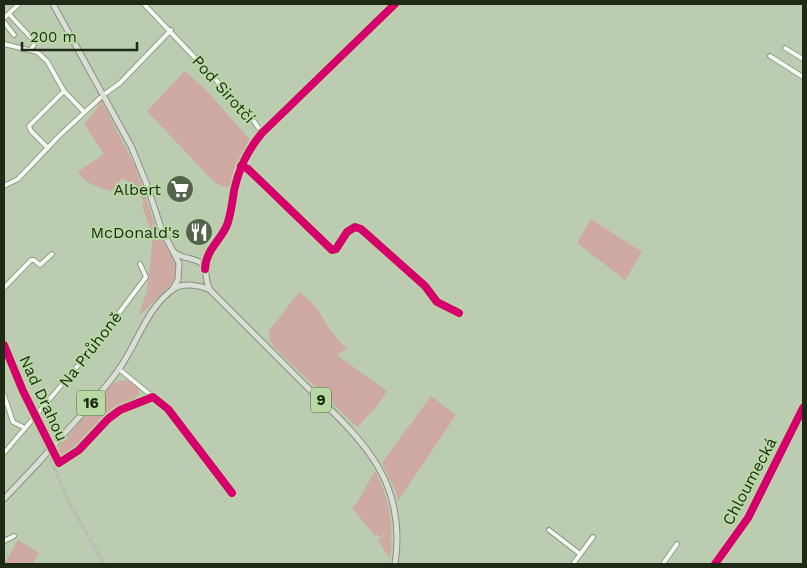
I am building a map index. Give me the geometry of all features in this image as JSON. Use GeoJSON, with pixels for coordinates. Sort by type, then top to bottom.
{"type":"FeatureCollection","features":[{"type":"Feature","properties":{"kind":"main road"},"geometry":{"type":"LineString","coordinates":[[53,4],[131,146],[142,170],[161,228],[179,263],[182,281],[188,285]]}},
{"type":"Feature","properties":{"kind":"main road"},"geometry":{"type":"LineString","coordinates":[[174,252],[180,257],[201,263],[205,269]]}},
{"type":"Feature","properties":{"kind":"main road"},"geometry":{"type":"LineString","coordinates":[[179,271],[184,263],[193,260]]}},
{"type":"Feature","properties":{"kind":"main road","name":"9"},"geometry":{"type":"LineString","coordinates":[[205,269],[206,283],[211,291],[347,426],[373,457],[386,482],[394,506],[397,531],[395,564]]}},
{"type":"Feature","properties":{"kind":"main road","name":"16"},"geometry":{"type":"LineString","coordinates":[[4,499],[62,436],[119,369],[152,312],[178,282],[179,271]]}},
{"type":"Feature","properties":{"kind":"main road"},"geometry":{"type":"LineString","coordinates":[[195,286],[202,282],[205,276]]}},
{"type":"Feature","properties":{"kind":"main road"},"geometry":{"type":"LineString","coordinates":[[172,290],[188,285]]}},
{"type":"Feature","properties":{"kind":"main road","name":"9"},"geometry":{"type":"LineString","coordinates":[[188,285],[203,287],[211,291]]}},
{"type":"Feature","properties":{"kind":"street"},"geometry":{"type":"LineString","coordinates":[[4,18],[19,4]]}},
{"type":"Feature","properties":{"kind":"street","name":"Pod Sirotčí"},"geometry":{"type":"LineString","coordinates":[[144,4],[171,30],[251,117],[262,133]]}},
{"type":"Feature","properties":{"kind":"street"},"geometry":{"type":"LineString","coordinates":[[205,269],[209,253],[226,226],[241,166],[249,150],[262,133],[282,113],[395,4]]}},
{"type":"Feature","properties":{"kind":"street"},"geometry":{"type":"LineString","coordinates":[[9,14],[33,40],[34,45],[30,50]]}},
{"type":"Feature","properties":{"kind":"street"},"geometry":{"type":"LineString","coordinates":[[4,22],[14,34]]}},
{"type":"Feature","properties":{"kind":"street"},"geometry":{"type":"LineString","coordinates":[[106,93],[120,83],[171,30]]}},
{"type":"Feature","properties":{"kind":"street"},"geometry":{"type":"LineString","coordinates":[[4,44],[37,52],[47,61],[64,92],[84,112]]}},
{"type":"Feature","properties":{"kind":"street"},"geometry":{"type":"LineString","coordinates":[[785,48],[803,60]]}},
{"type":"Feature","properties":{"kind":"street"},"geometry":{"type":"LineString","coordinates":[[770,56],[803,77]]}},
{"type":"Feature","properties":{"kind":"street"},"geometry":{"type":"LineString","coordinates":[[29,128],[64,92]]}},
{"type":"Feature","properties":{"kind":"street"},"geometry":{"type":"LineString","coordinates":[[4,186],[18,179],[100,98]]}},
{"type":"Feature","properties":{"kind":"street"},"geometry":{"type":"LineString","coordinates":[[23,128],[29,128],[48,148]]}},
{"type":"Feature","properties":{"kind":"street"},"geometry":{"type":"LineString","coordinates":[[241,166],[248,169],[332,250],[336,248],[347,232],[355,227],[360,229],[427,287],[437,302],[459,313]]}},
{"type":"Feature","properties":{"kind":"street"},"geometry":{"type":"LineString","coordinates":[[193,260],[204,257],[209,253]]}},
{"type":"Feature","properties":{"kind":"street"},"geometry":{"type":"LineString","coordinates":[[4,288],[31,260],[40,265],[52,254]]}},
{"type":"Feature","properties":{"kind":"street","name":"Na Průhoně"},"geometry":{"type":"LineString","coordinates":[[4,453],[92,349],[146,277],[140,264]]}},
{"type":"Feature","properties":{"kind":"street","name":"Nad Drahou"},"geometry":{"type":"LineString","coordinates":[[4,345],[23,392],[59,463],[79,450],[108,419],[120,410],[153,397]]}},
{"type":"Feature","properties":{"kind":"street"},"geometry":{"type":"LineString","coordinates":[[119,369],[168,409],[232,493]]}},
{"type":"Feature","properties":{"kind":"street"},"geometry":{"type":"LineString","coordinates":[[4,395],[13,422],[25,428]]}},
{"type":"Feature","properties":{"kind":"street","name":"Chloumecká"},"geometry":{"type":"LineString","coordinates":[[716,564],[748,518],[803,408]]}},
{"type":"Feature","properties":{"kind":"street"},"geometry":{"type":"LineString","coordinates":[[549,530],[580,554]]}},
{"type":"Feature","properties":{"kind":"street"},"geometry":{"type":"LineString","coordinates":[[4,540],[14,536]]}},
{"type":"Feature","properties":{"kind":"street"},"geometry":{"type":"LineString","coordinates":[[573,564],[593,537]]}},
{"type":"Feature","properties":{"kind":"street"},"geometry":{"type":"LineString","coordinates":[[662,564],[677,544]]}},
{"type":"Feature","properties":{"kind":"shaded area"},"geometry":{"type":"Polygon","coordinates":[[[185,71],[207,91],[250,140],[235,167],[230,187],[222,186],[213,181],[147,111],[185,71]]]}},
{"type":"Feature","properties":{"kind":"shaded area"},"geometry":{"type":"Polygon","coordinates":[[[101,100],[136,168],[157,231],[176,262],[177,270],[172,284],[138,317],[147,291],[153,237],[142,206],[144,201],[129,182],[122,178],[112,191],[98,187],[85,180],[78,172],[104,154],[84,124],[99,106],[98,102],[101,100]]]}},
{"type":"Feature","properties":{"kind":"shaded area"},"geometry":{"type":"Polygon","coordinates":[[[591,219],[642,252],[625,280],[577,243],[591,219]]]}},
{"type":"Feature","properties":{"kind":"shaded area"},"geometry":{"type":"Polygon","coordinates":[[[299,292],[317,308],[347,349],[339,353],[338,356],[387,391],[377,406],[357,427],[270,341],[269,328],[272,327],[299,292]]]}},
{"type":"Feature","properties":{"kind":"shaded area"},"geometry":{"type":"Polygon","coordinates":[[[127,380],[139,387],[139,394],[122,407],[103,417],[70,452],[63,456],[58,453],[56,450],[112,384],[127,380]]]}},
{"type":"Feature","properties":{"kind":"shaded area"},"geometry":{"type":"Polygon","coordinates":[[[431,396],[456,415],[398,501],[396,492],[382,463],[431,396]]]}},
{"type":"Feature","properties":{"kind":"shaded area"},"geometry":{"type":"Polygon","coordinates":[[[375,471],[384,492],[390,514],[390,559],[378,540],[388,533],[379,537],[377,534],[375,536],[352,508],[357,503],[375,471]]]}},
{"type":"Feature","properties":{"kind":"shaded area"},"geometry":{"type":"Polygon","coordinates":[[[18,540],[39,553],[32,564],[4,564],[18,540]]]}},
{"type":"Feature","properties":{"kind":"railway"},"geometry":{"type":"LineString","coordinates":[[4,353],[71,506],[104,564]]}},
{"type":"Feature","properties":{"kind":"cycle path"},"geometry":{"type":"LineString","coordinates":[[205,269],[210,251],[227,225],[241,167],[262,133],[395,4]]}},
{"type":"Feature","properties":{"kind":"cycle path"},"geometry":{"type":"LineString","coordinates":[[241,166],[248,169],[332,250],[336,249],[347,232],[355,227],[361,229],[425,286],[437,302],[459,313]]}},
{"type":"Feature","properties":{"kind":"cycle path"},"geometry":{"type":"LineString","coordinates":[[4,345],[23,391],[59,463],[79,450],[108,419],[120,410],[153,397],[168,409],[232,493]]}},
{"type":"Feature","properties":{"kind":"cycle path"},"geometry":{"type":"LineString","coordinates":[[715,564],[748,518],[803,408]]}},
{"type":"Feature","properties":{"kind":"place","name":"Albert"},"geometry":{"type":"Point","coordinates":[180,189]}},
{"type":"Feature","properties":{"kind":"place","name":"McDonald's"},"geometry":{"type":"Point","coordinates":[199,232]}}]}
